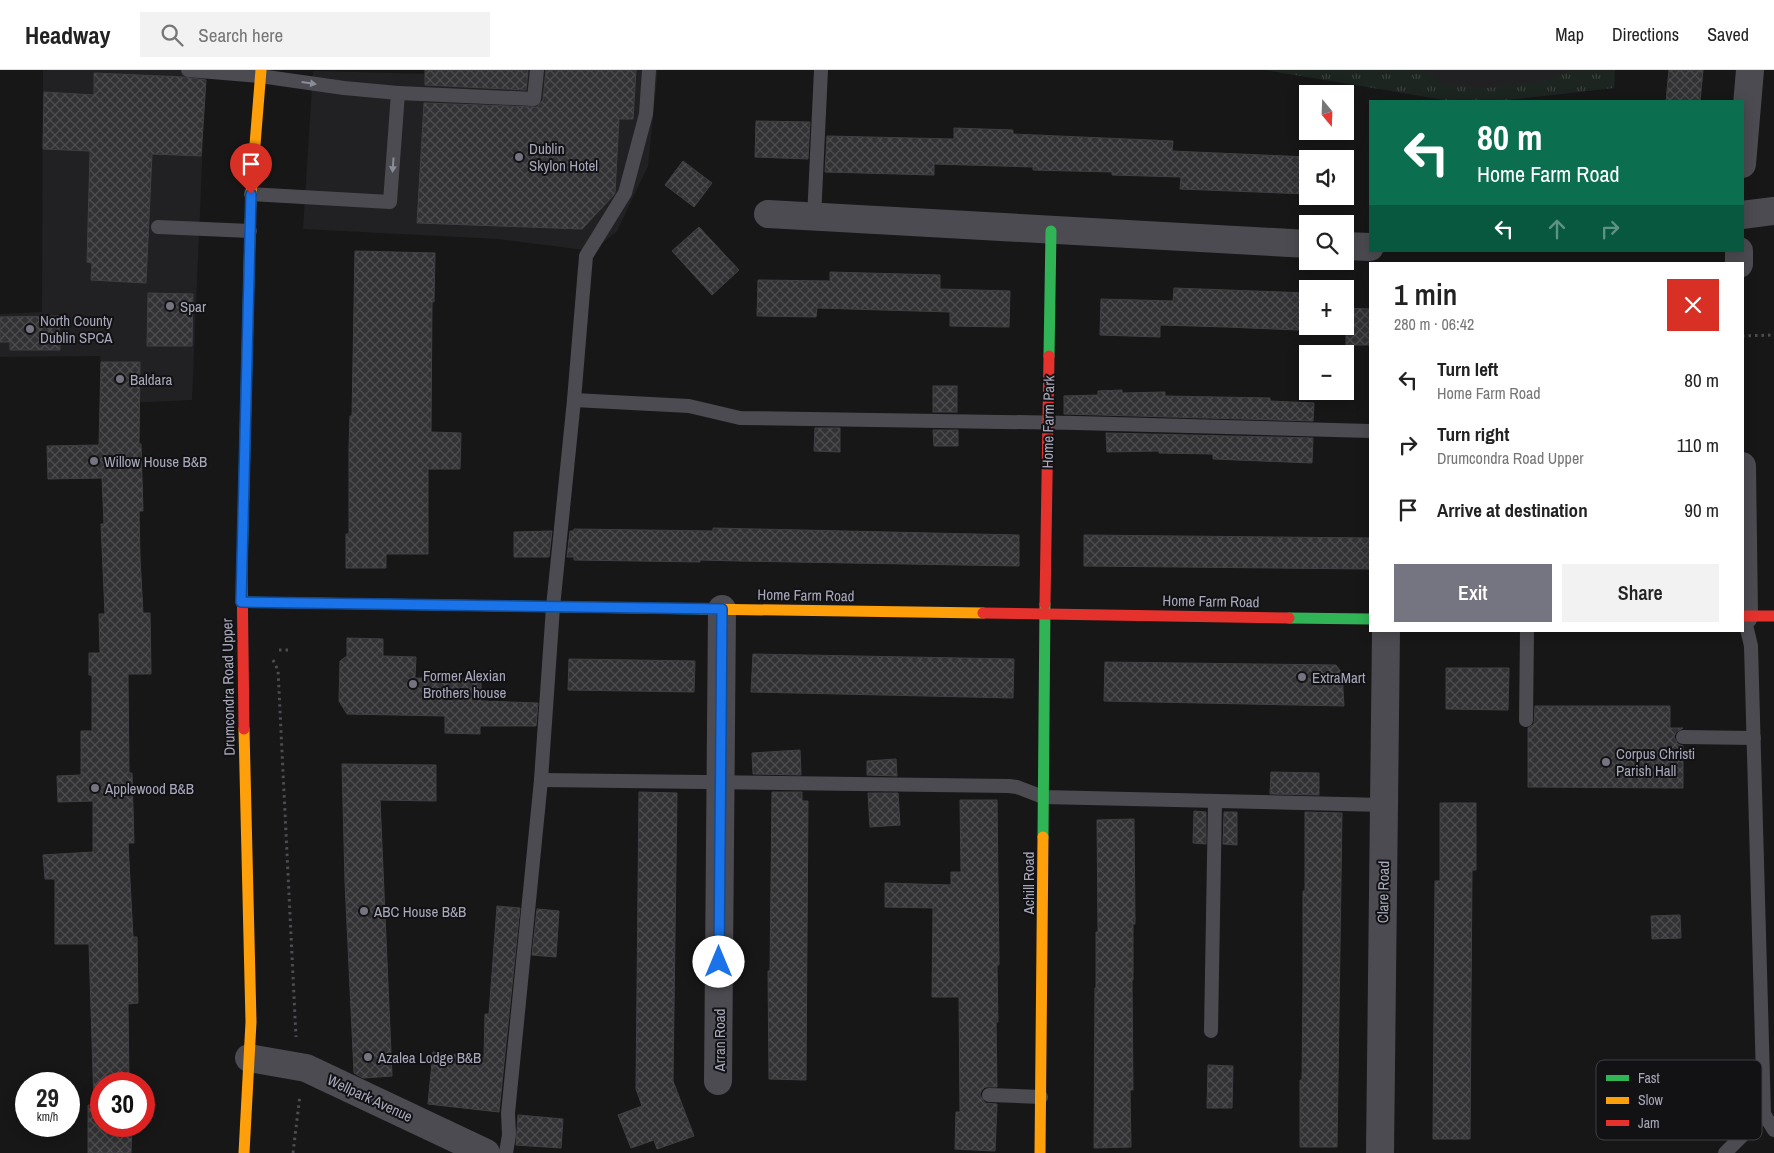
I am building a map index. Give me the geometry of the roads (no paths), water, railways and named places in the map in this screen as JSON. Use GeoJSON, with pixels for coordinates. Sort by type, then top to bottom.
{"type":"FeatureCollection","features":[{"type":"Feature","properties":{"kind":"street"},"geometry":{"type":"LineString","coordinates":[[1744,140],[1750,70]]}},
{"type":"Feature","properties":{"kind":"street","name":"Drumcondra Road Upper"},"geometry":{"type":"LineString","coordinates":[[244,1153],[251,1022],[241,602],[251,194],[261,73]]}},
{"type":"Feature","properties":{"kind":"street"},"geometry":{"type":"LineString","coordinates":[[1744,215],[1774,211]]}},
{"type":"Feature","properties":{"kind":"street"},"geometry":{"type":"LineString","coordinates":[[768,214],[1299,244]]}},
{"type":"Feature","properties":{"kind":"street","name":"Home Farm Park"},"geometry":{"type":"LineString","coordinates":[[1045,614],[1051,231]]}},
{"type":"Feature","properties":{"kind":"street"},"geometry":{"type":"LineString","coordinates":[[1354,246],[1369,247]]}},
{"type":"Feature","properties":{"kind":"street","name":"Home Farm Road"},"geometry":{"type":"LineString","coordinates":[[241,602],[1369,618]]}},
{"type":"Feature","properties":{"kind":"street","name":"Arran Road"},"geometry":{"type":"LineString","coordinates":[[718,1081],[722,609]]}},
{"type":"Feature","properties":{"kind":"street","name":"Achill Road"},"geometry":{"type":"LineString","coordinates":[[1040,1153],[1045,614]]}},
{"type":"Feature","properties":{"kind":"street"},"geometry":{"type":"LineString","coordinates":[[1744,616],[1774,616]]}},
{"type":"Feature","properties":{"kind":"street","name":"Clare Road"},"geometry":{"type":"LineString","coordinates":[[1380,1153],[1386,632]]}},
{"type":"Feature","properties":{"kind":"street","name":"Wellpark Avenue"},"geometry":{"type":"LineString","coordinates":[[249,1058],[306,1068],[486,1153]]}},
{"type":"Feature","properties":{"kind":"lane"},"geometry":{"type":"LineString","coordinates":[[188,70],[261,73],[344,88],[398,93],[534,99],[537,70]]}},
{"type":"Feature","properties":{"kind":"lane"},"geometry":{"type":"LineString","coordinates":[[506,1153],[509,1135],[508,1113],[541,780],[553,607],[574,400],[586,256],[625,193],[646,114],[649,70]]}},
{"type":"Feature","properties":{"kind":"lane"},"geometry":{"type":"LineString","coordinates":[[814,218],[821,70]]}},
{"type":"Feature","properties":{"kind":"lane"},"geometry":{"type":"LineString","coordinates":[[251,194],[390,202],[398,93]]}},
{"type":"Feature","properties":{"kind":"lane"},"geometry":{"type":"LineString","coordinates":[[158,227],[250,231]]}},
{"type":"Feature","properties":{"kind":"lane"},"geometry":{"type":"LineString","coordinates":[[574,400],[689,406],[740,418],[1369,431]]}},
{"type":"Feature","properties":{"kind":"lane"},"geometry":{"type":"LineString","coordinates":[[1744,620],[1751,646],[1764,1114],[1774,1130]]}},
{"type":"Feature","properties":{"kind":"lane"},"geometry":{"type":"LineString","coordinates":[[1526,720],[1527,632]]}},
{"type":"Feature","properties":{"kind":"lane"},"geometry":{"type":"LineString","coordinates":[[1683,737],[1754,738]]}},
{"type":"Feature","properties":{"kind":"lane"},"geometry":{"type":"LineString","coordinates":[[541,780],[721,784],[1009,786],[1017,787],[1043,797],[1384,805]]}},
{"type":"Feature","properties":{"kind":"lane"},"geometry":{"type":"LineString","coordinates":[[1211,1031],[1215,802]]}},
{"type":"Feature","properties":{"kind":"lane"},"geometry":{"type":"LineString","coordinates":[[988,1095],[1041,1097]]}},
{"type":"Feature","properties":{"kind":"lane"},"geometry":{"type":"LineString","coordinates":[[1725,1153],[1738,1140]]}},
{"type":"Feature","properties":{"kind":"place","name":"Dublin Skylon Hotel"},"geometry":{"type":"Point","coordinates":[519,157]}},
{"type":"Feature","properties":{"kind":"place","name":"Spar"},"geometry":{"type":"Point","coordinates":[170,306]}},
{"type":"Feature","properties":{"kind":"place","name":"North County Dublin SPCA"},"geometry":{"type":"Point","coordinates":[30,329]}},
{"type":"Feature","properties":{"kind":"place","name":"Baldara"},"geometry":{"type":"Point","coordinates":[120,379]}},
{"type":"Feature","properties":{"kind":"place","name":"Willow House B&B"},"geometry":{"type":"Point","coordinates":[94,461]}},
{"type":"Feature","properties":{"kind":"place","name":"ExtraMart"},"geometry":{"type":"Point","coordinates":[1302,677]}},
{"type":"Feature","properties":{"kind":"place","name":"Former Alexian Brothers house"},"geometry":{"type":"Point","coordinates":[413,684]}},
{"type":"Feature","properties":{"kind":"place","name":"Corpus Christi Parish Hall"},"geometry":{"type":"Point","coordinates":[1606,762]}},
{"type":"Feature","properties":{"kind":"place","name":"Applewood B&B"},"geometry":{"type":"Point","coordinates":[95,788]}},
{"type":"Feature","properties":{"kind":"place","name":"ABC House B&B"},"geometry":{"type":"Point","coordinates":[364,911]}},
{"type":"Feature","properties":{"kind":"place","name":"Azalea Lodge B&B"},"geometry":{"type":"Point","coordinates":[368,1057]}}]}
